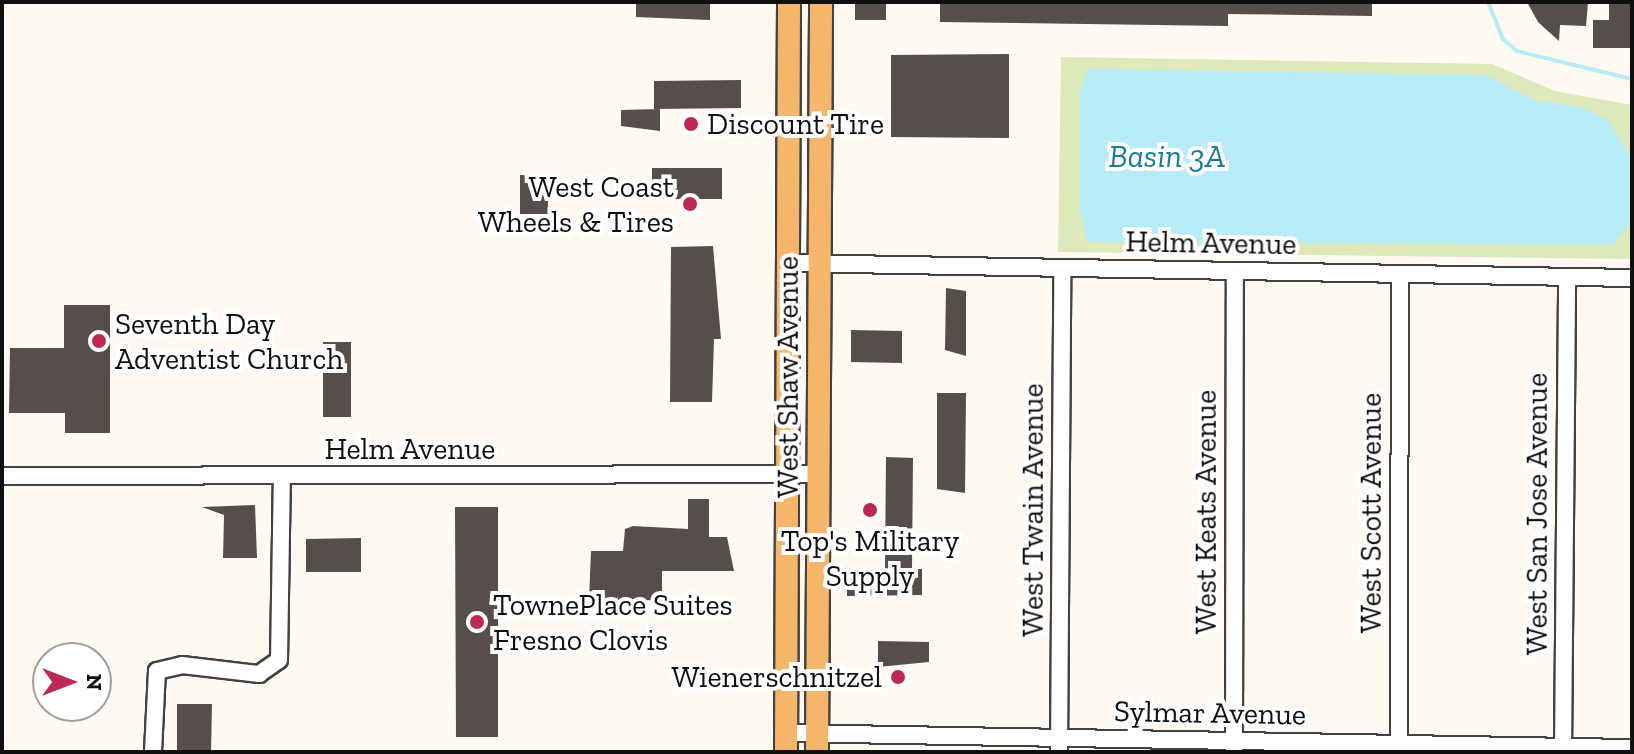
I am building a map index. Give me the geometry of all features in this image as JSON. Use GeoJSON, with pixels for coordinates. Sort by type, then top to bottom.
{"type":"FeatureCollection","features":[{"type":"Feature","properties":{"kind":"main road","name":"West Shaw Avenue"},"geometry":{"type":"LineString","coordinates":[[786,742],[789,2]]}},
{"type":"Feature","properties":{"kind":"main road","name":"West Shaw Avenue"},"geometry":{"type":"LineString","coordinates":[[817,743],[821,2]]}},
{"type":"Feature","properties":{"kind":"street","name":"Helm Avenue"},"geometry":{"type":"LineString","coordinates":[[789,263],[1632,278]]}},
{"type":"Feature","properties":{"kind":"street","name":"West Twain Avenue"},"geometry":{"type":"LineString","coordinates":[[1059,745],[1062,268]]}},
{"type":"Feature","properties":{"kind":"street","name":"West Keats Avenue"},"geometry":{"type":"LineString","coordinates":[[1234,747],[1235,271]]}},
{"type":"Feature","properties":{"kind":"street","name":"West Scott Avenue"},"geometry":{"type":"LineString","coordinates":[[1399,748],[1400,274]]}},
{"type":"Feature","properties":{"kind":"street","name":"West San Jose Avenue"},"geometry":{"type":"LineString","coordinates":[[1563,749],[1567,277]]}},
{"type":"Feature","properties":{"kind":"street","name":"Helm Avenue"},"geometry":{"type":"LineString","coordinates":[[2,476],[282,478],[817,474]]}},
{"type":"Feature","properties":{"kind":"street"},"geometry":{"type":"LineString","coordinates":[[153,752],[157,671],[182,665],[259,674],[279,660],[282,478]]}},
{"type":"Feature","properties":{"kind":"street","name":"Sylmar Avenue"},"geometry":{"type":"LineString","coordinates":[[786,742],[1632,748]]}},
{"type":"Feature","properties":{"kind":"green space","name":"Basin 3A"},"geometry":{"type":"Polygon","coordinates":[[[1061,57],[1492,64],[1555,91],[1632,105],[1632,259],[1058,252],[1061,57]]]}},
{"type":"Feature","properties":{"kind":"water","name":"Basin 3A"},"geometry":{"type":"Polygon","coordinates":[[[1089,69],[1486,75],[1537,101],[1582,107],[1609,121],[1632,160],[1632,222],[1612,245],[1088,242],[1080,213],[1080,88],[1089,69]]]}},
{"type":"Feature","properties":{"kind":"building"},"geometry":{"type":"Polygon","coordinates":[[[636,2],[710,2],[710,20],[636,17],[636,2]]]}},
{"type":"Feature","properties":{"kind":"building"},"geometry":{"type":"Polygon","coordinates":[[[855,2],[886,2],[886,20],[855,20],[855,2]]]}},
{"type":"Feature","properties":{"kind":"building"},"geometry":{"type":"Polygon","coordinates":[[[940,2],[1372,2],[1372,16],[1228,14],[1228,26],[940,22],[940,2]]]}},
{"type":"Feature","properties":{"kind":"building"},"geometry":{"type":"Polygon","coordinates":[[[1527,2],[1588,2],[1586,26],[1560,25],[1559,41],[1538,22],[1527,2]]]}},
{"type":"Feature","properties":{"kind":"building"},"geometry":{"type":"Polygon","coordinates":[[[1609,2],[1632,2],[1632,48],[1593,48],[1593,20],[1609,20],[1609,2]]]}},
{"type":"Feature","properties":{"kind":"building"},"geometry":{"type":"Polygon","coordinates":[[[1009,54],[1009,138],[891,137],[891,55],[1009,54]]]}},
{"type":"Feature","properties":{"kind":"building"},"geometry":{"type":"Polygon","coordinates":[[[741,80],[741,108],[654,109],[654,81],[741,80]]]}},
{"type":"Feature","properties":{"kind":"building"},"geometry":{"type":"Polygon","coordinates":[[[660,109],[660,131],[621,126],[621,110],[660,109]]]}},
{"type":"Feature","properties":{"kind":"building"},"geometry":{"type":"Polygon","coordinates":[[[652,168],[722,168],[722,199],[652,199],[652,168]]]}},
{"type":"Feature","properties":{"kind":"building"},"geometry":{"type":"Polygon","coordinates":[[[520,175],[548,176],[548,214],[520,214],[520,175]]]}},
{"type":"Feature","properties":{"kind":"building"},"geometry":{"type":"Polygon","coordinates":[[[713,246],[721,339],[714,339],[712,402],[670,402],[671,247],[713,246]]]}},
{"type":"Feature","properties":{"kind":"building"},"geometry":{"type":"Polygon","coordinates":[[[946,288],[966,291],[966,356],[945,350],[946,288]]]}},
{"type":"Feature","properties":{"kind":"building"},"geometry":{"type":"Polygon","coordinates":[[[64,305],[110,305],[110,433],[65,433],[65,413],[9,413],[10,348],[64,348],[64,305]]]}},
{"type":"Feature","properties":{"kind":"building"},"geometry":{"type":"Polygon","coordinates":[[[851,330],[902,331],[902,363],[851,362],[851,330]]]}},
{"type":"Feature","properties":{"kind":"building"},"geometry":{"type":"Polygon","coordinates":[[[323,342],[351,342],[351,417],[323,417],[323,342]]]}},
{"type":"Feature","properties":{"kind":"building"},"geometry":{"type":"Polygon","coordinates":[[[937,393],[966,393],[965,493],[937,489],[937,393]]]}},
{"type":"Feature","properties":{"kind":"building"},"geometry":{"type":"Polygon","coordinates":[[[886,457],[913,458],[912,569],[922,569],[922,595],[847,596],[847,569],[885,569],[886,457]]]}},
{"type":"Feature","properties":{"kind":"building"},"geometry":{"type":"Polygon","coordinates":[[[688,499],[709,499],[709,537],[727,537],[734,571],[662,571],[662,600],[589,601],[591,551],[623,551],[625,529],[633,526],[688,529],[688,499]]]}},
{"type":"Feature","properties":{"kind":"building"},"geometry":{"type":"Polygon","coordinates":[[[255,505],[257,558],[223,558],[224,515],[202,507],[255,505]]]}},
{"type":"Feature","properties":{"kind":"building","name":"TownePlace Suites Fresno Clovis"},"geometry":{"type":"Polygon","coordinates":[[[455,507],[498,507],[498,737],[456,737],[455,507]]]}},
{"type":"Feature","properties":{"kind":"building"},"geometry":{"type":"Polygon","coordinates":[[[361,538],[361,572],[306,572],[306,539],[361,538]]]}},
{"type":"Feature","properties":{"kind":"building"},"geometry":{"type":"Polygon","coordinates":[[[878,641],[929,642],[929,662],[878,667],[878,641]]]}},
{"type":"Feature","properties":{"kind":"building"},"geometry":{"type":"Polygon","coordinates":[[[177,704],[212,704],[211,752],[177,752],[177,704]]]}},
{"type":"Feature","properties":{"kind":"waterway"},"geometry":{"type":"LineString","coordinates":[[1488,2],[1503,39],[1517,51],[1632,79]]}},
{"type":"Feature","properties":{"kind":"place","name":"Discount Tire"},"geometry":{"type":"Point","coordinates":[691,124]}},
{"type":"Feature","properties":{"kind":"place","name":"West Coast Wheels & Tires"},"geometry":{"type":"Point","coordinates":[690,204]}},
{"type":"Feature","properties":{"kind":"place","name":"Seventh Day Adventist Church"},"geometry":{"type":"Point","coordinates":[99,341]}},
{"type":"Feature","properties":{"kind":"place","name":"Top's Military Supply"},"geometry":{"type":"Point","coordinates":[870,510]}},
{"type":"Feature","properties":{"kind":"place","name":"TownePlace Suites Fresno Clovis"},"geometry":{"type":"Point","coordinates":[477,622]}},
{"type":"Feature","properties":{"kind":"place","name":"Wienerschnitzel"},"geometry":{"type":"Point","coordinates":[898,677]}}]}
